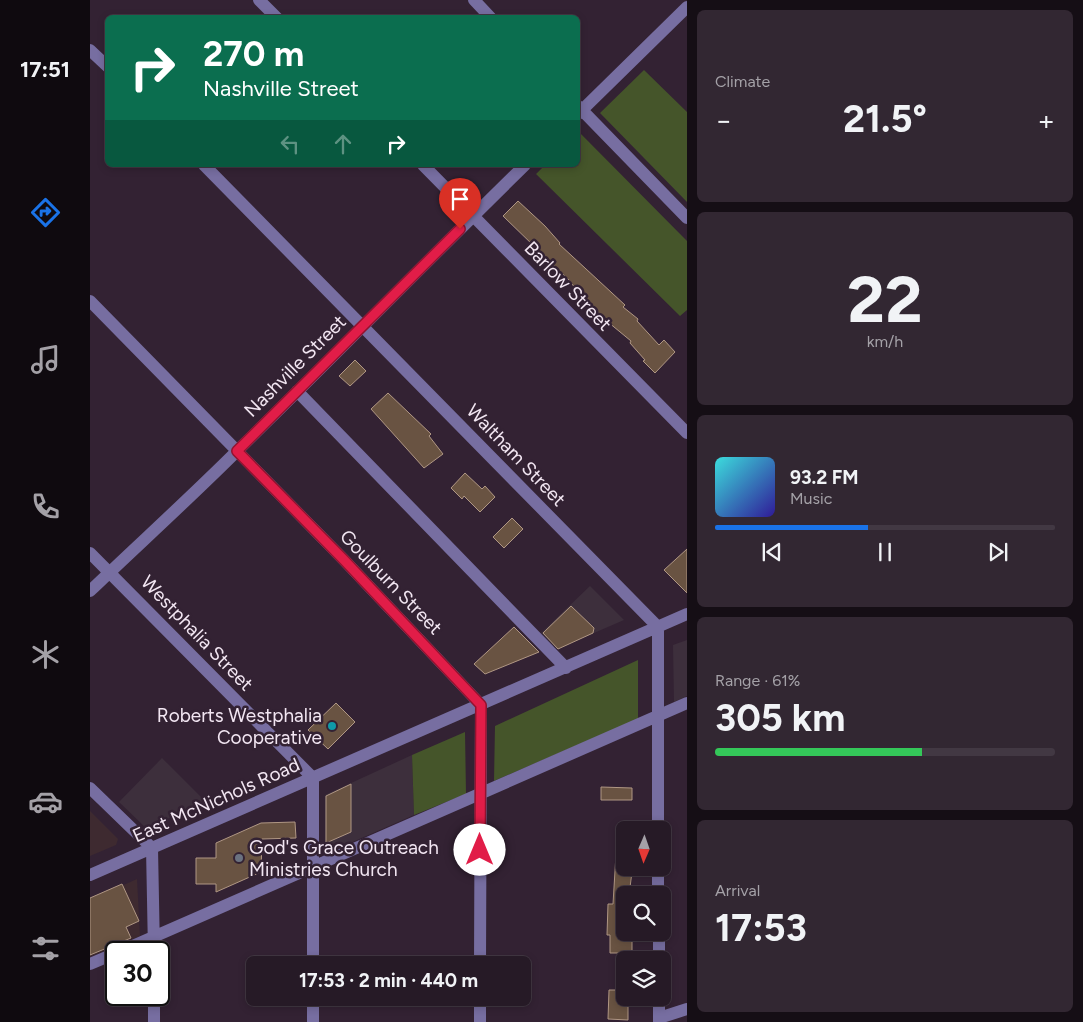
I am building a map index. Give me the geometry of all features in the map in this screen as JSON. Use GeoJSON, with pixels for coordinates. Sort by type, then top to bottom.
{"type":"FeatureCollection","features":[{"type":"Feature","properties":{"kind":"street"},"geometry":{"type":"LineString","coordinates":[[259,0],[273,15]]}},
{"type":"Feature","properties":{"kind":"street"},"geometry":{"type":"LineString","coordinates":[[474,0],[488,15]]}},
{"type":"Feature","properties":{"kind":"street"},"geometry":{"type":"LineString","coordinates":[[580,109],[687,7]]}},
{"type":"Feature","properties":{"kind":"street"},"geometry":{"type":"LineString","coordinates":[[90,50],[105,64]]}},
{"type":"Feature","properties":{"kind":"street"},"geometry":{"type":"LineString","coordinates":[[580,111],[687,218]]}},
{"type":"Feature","properties":{"kind":"street","name":"Waltham Street"},"geometry":{"type":"LineString","coordinates":[[206,167],[658,627]]}},
{"type":"Feature","properties":{"kind":"street","name":"Barlow Street"},"geometry":{"type":"LineString","coordinates":[[425,167],[687,433]]}},
{"type":"Feature","properties":{"kind":"street","name":"Nashville Street"},"geometry":{"type":"LineString","coordinates":[[90,591],[237,451],[362,324],[523,167]]}},
{"type":"Feature","properties":{"kind":"street","name":"Goulburn Street"},"geometry":{"type":"LineString","coordinates":[[90,301],[345,561],[481,705]]}},
{"type":"Feature","properties":{"kind":"street"},"geometry":{"type":"LineString","coordinates":[[297,391],[566,668]]}},
{"type":"Feature","properties":{"kind":"street","name":"Westphalia Street"},"geometry":{"type":"LineString","coordinates":[[90,553],[312,778]]}},
{"type":"Feature","properties":{"kind":"street","name":"East McNichols Road"},"geometry":{"type":"LineString","coordinates":[[90,875],[687,614]]}},
{"type":"Feature","properties":{"kind":"street"},"geometry":{"type":"LineString","coordinates":[[658,627],[658,821]]}},
{"type":"Feature","properties":{"kind":"street"},"geometry":{"type":"LineString","coordinates":[[147,941],[313,866],[687,703]]}},
{"type":"Feature","properties":{"kind":"street"},"geometry":{"type":"LineString","coordinates":[[480,956],[481,705]]}},
{"type":"Feature","properties":{"kind":"street"},"geometry":{"type":"LineString","coordinates":[[312,778],[313,956]]}},
{"type":"Feature","properties":{"kind":"street"},"geometry":{"type":"LineString","coordinates":[[90,788],[152,848],[154,938]]}},
{"type":"Feature","properties":{"kind":"street"},"geometry":{"type":"LineString","coordinates":[[90,964],[105,958]]}},
{"type":"Feature","properties":{"kind":"street"},"geometry":{"type":"LineString","coordinates":[[154,1006],[154,1022]]}},
{"type":"Feature","properties":{"kind":"street"},"geometry":{"type":"LineString","coordinates":[[313,1006],[313,1022]]}},
{"type":"Feature","properties":{"kind":"street"},"geometry":{"type":"LineString","coordinates":[[480,1006],[480,1022]]}},
{"type":"Feature","properties":{"kind":"street"},"geometry":{"type":"LineString","coordinates":[[659,1006],[659,1020],[687,1009]]}},
{"type":"Feature","properties":{"kind":"shaded area"},"geometry":{"type":"Polygon","coordinates":[[[590,586],[624,620],[557,649],[541,633],[590,586]]]}},
{"type":"Feature","properties":{"kind":"shaded area"},"geometry":{"type":"Polygon","coordinates":[[[687,640],[687,696],[674,702],[673,645],[687,640]]]}},
{"type":"Feature","properties":{"kind":"shaded area"},"geometry":{"type":"Polygon","coordinates":[[[412,755],[414,815],[325,854],[325,795],[412,755]]]}},
{"type":"Feature","properties":{"kind":"shaded area"},"geometry":{"type":"Polygon","coordinates":[[[162,758],[206,802],[146,828],[119,802],[162,758]]]}},
{"type":"Feature","properties":{"kind":"shaded area"},"geometry":{"type":"Polygon","coordinates":[[[90,811],[118,839],[116,845],[90,856],[90,811]]]}},
{"type":"Feature","properties":{"kind":"shaded area"},"geometry":{"type":"Polygon","coordinates":[[[137,879],[140,936],[128,941],[105,941],[105,951],[90,957],[90,900],[137,879]]]}},
{"type":"Feature","properties":{"kind":"green space"},"geometry":{"type":"Polygon","coordinates":[[[644,70],[687,112],[687,202],[600,113],[644,70]]]}},
{"type":"Feature","properties":{"kind":"green space"},"geometry":{"type":"Polygon","coordinates":[[[580,133],[687,241],[687,310],[680,316],[536,174],[543,167],[580,167],[580,133]]]}},
{"type":"Feature","properties":{"kind":"green space"},"geometry":{"type":"Polygon","coordinates":[[[638,660],[638,719],[494,781],[495,726],[638,660]]]}},
{"type":"Feature","properties":{"kind":"green space"},"geometry":{"type":"Polygon","coordinates":[[[465,732],[466,794],[414,815],[412,755],[465,732]]]}},
{"type":"Feature","properties":{"kind":"building"},"geometry":{"type":"Polygon","coordinates":[[[518,201],[545,226],[559,244],[625,305],[623,307],[638,319],[637,321],[659,345],[664,340],[675,352],[655,373],[643,361],[645,360],[630,343],[631,341],[591,308],[568,279],[503,216],[518,201]]]}},
{"type":"Feature","properties":{"kind":"building"},"geometry":{"type":"Polygon","coordinates":[[[355,360],[366,371],[350,386],[339,376],[355,360]]]}},
{"type":"Feature","properties":{"kind":"building"},"geometry":{"type":"Polygon","coordinates":[[[388,393],[431,434],[429,436],[443,454],[424,468],[371,409],[388,393]]]}},
{"type":"Feature","properties":{"kind":"building"},"geometry":{"type":"Polygon","coordinates":[[[465,473],[482,489],[485,486],[495,497],[480,512],[464,496],[462,499],[451,488],[465,473]]]}},
{"type":"Feature","properties":{"kind":"building"},"geometry":{"type":"Polygon","coordinates":[[[512,518],[523,529],[504,548],[493,537],[512,518]]]}},
{"type":"Feature","properties":{"kind":"building"},"geometry":{"type":"Polygon","coordinates":[[[687,549],[687,593],[664,570],[687,549]]]}},
{"type":"Feature","properties":{"kind":"building"},"geometry":{"type":"Polygon","coordinates":[[[571,606],[594,628],[593,633],[558,649],[543,633],[571,606]]]}},
{"type":"Feature","properties":{"kind":"building"},"geometry":{"type":"Polygon","coordinates":[[[514,627],[539,652],[485,674],[474,664],[514,627]]]}},
{"type":"Feature","properties":{"kind":"building","name":"Roberts Westphalia Cooperative"},"geometry":{"type":"Polygon","coordinates":[[[336,703],[355,722],[328,749],[308,730],[336,703]]]}},
{"type":"Feature","properties":{"kind":"building"},"geometry":{"type":"Polygon","coordinates":[[[351,784],[351,832],[326,843],[326,796],[351,784]]]}},
{"type":"Feature","properties":{"kind":"building"},"geometry":{"type":"Polygon","coordinates":[[[601,787],[632,788],[632,800],[601,800],[601,787]]]}},
{"type":"Feature","properties":{"kind":"building","name":"God's Grace Outreach Ministries Church"},"geometry":{"type":"Polygon","coordinates":[[[295,822],[296,838],[262,839],[261,872],[216,892],[216,884],[196,884],[196,858],[216,858],[216,843],[261,823],[295,822]]]}},
{"type":"Feature","properties":{"kind":"building"},"geometry":{"type":"Polygon","coordinates":[[[616,854],[616,876],[631,876],[630,886],[616,886],[616,941],[632,941],[632,951],[610,953],[610,935],[607,935],[608,904],[613,904],[616,854]]]}},
{"type":"Feature","properties":{"kind":"building"},"geometry":{"type":"Polygon","coordinates":[[[122,884],[139,921],[126,927],[131,938],[124,941],[105,941],[105,949],[90,955],[90,898],[122,884]]]}},
{"type":"Feature","properties":{"kind":"building"},"geometry":{"type":"Polygon","coordinates":[[[609,990],[616,990],[616,1006],[628,1006],[628,1020],[608,1019],[609,990]]]}},
{"type":"Feature","properties":{"kind":"place","name":"Roberts Westphalia Cooperative"},"geometry":{"type":"Point","coordinates":[332,726]}},
{"type":"Feature","properties":{"kind":"place","name":"God's Grace Outreach Ministries Church"},"geometry":{"type":"Point","coordinates":[239,858]}},
{"type":"Feature","properties":{"kind":"route"},"geometry":{"type":"LineString","coordinates":[[460,229],[362,324],[237,451],[345,561],[481,705],[480,850]]}}]}
